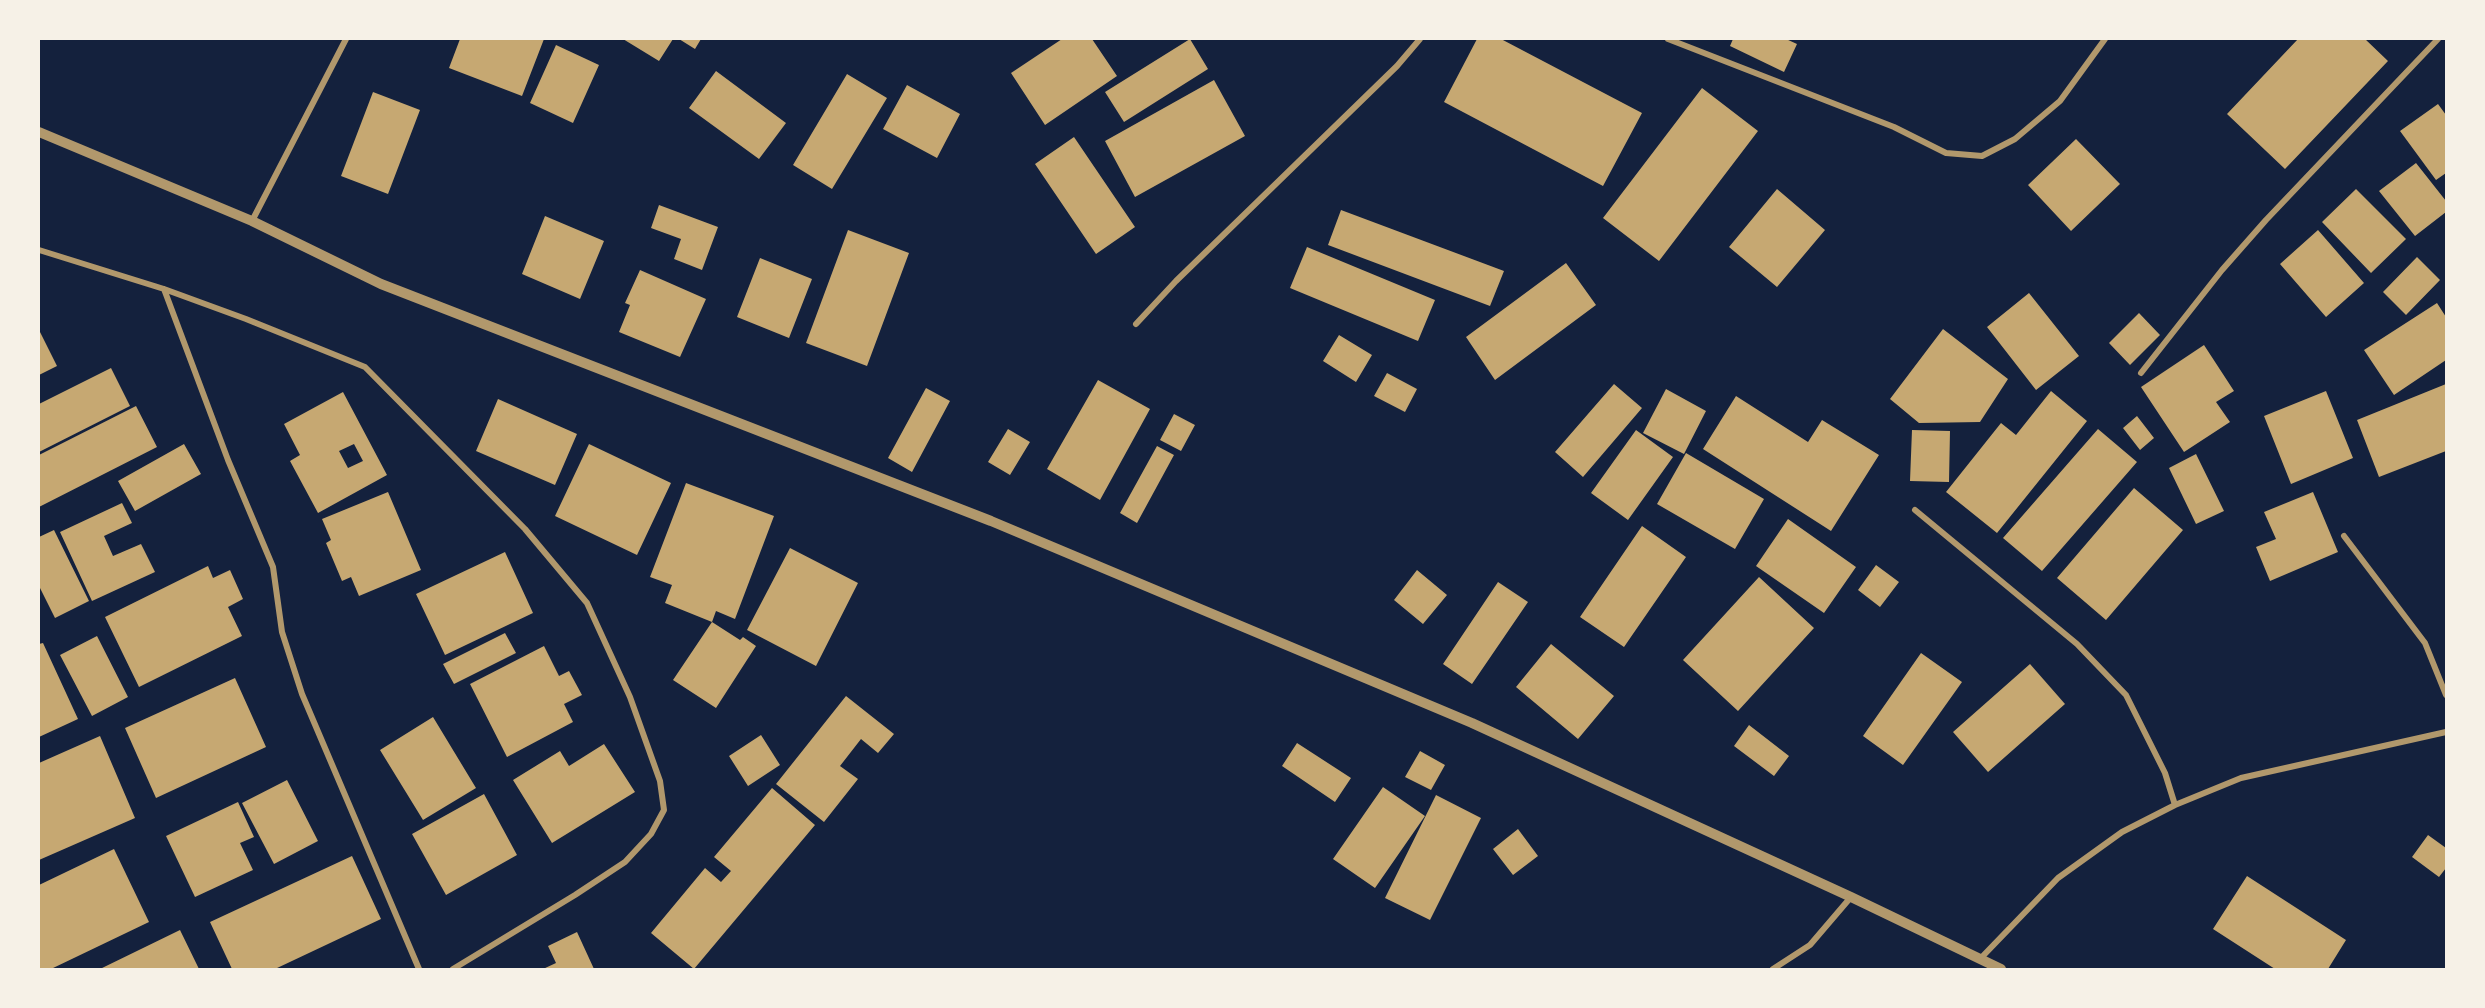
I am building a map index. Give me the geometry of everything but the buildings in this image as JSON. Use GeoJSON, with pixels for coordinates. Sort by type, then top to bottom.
{"type":"FeatureCollection","features":[{"type":"Feature","properties":{"kind":"street"},"geometry":{"type":"LineString","coordinates":[[252,221],[346,39]]}},
{"type":"Feature","properties":{"kind":"street"},"geometry":{"type":"LineString","coordinates":[[1136,324],[1176,281],[1397,66],[1420,39]]}},
{"type":"Feature","properties":{"kind":"street"},"geometry":{"type":"LineString","coordinates":[[1668,39],[1894,127],[1946,153],[1982,156],[2015,139],[2060,101],[2104,39]]}},
{"type":"Feature","properties":{"kind":"street"},"geometry":{"type":"LineString","coordinates":[[2141,373],[2222,270],[2266,220],[2438,39]]}},
{"type":"Feature","properties":{"kind":"street"},"geometry":{"type":"LineString","coordinates":[[39,132],[252,221],[381,284],[991,521],[1450,714],[1851,897],[2001,969]]}},
{"type":"Feature","properties":{"kind":"street"},"geometry":{"type":"LineString","coordinates":[[39,250],[164,289],[246,318],[365,367],[525,529],[586,603],[630,697],[660,781],[664,810],[651,834],[625,862],[453,969]]}},
{"type":"Feature","properties":{"kind":"street"},"geometry":{"type":"LineString","coordinates":[[164,289],[228,460],[273,567],[282,632],[302,693],[419,969]]}},
{"type":"Feature","properties":{"kind":"street"},"geometry":{"type":"LineString","coordinates":[[1915,510],[2077,644],[2126,695],[2165,773],[2175,805]]}},
{"type":"Feature","properties":{"kind":"street"},"geometry":{"type":"LineString","coordinates":[[2344,536],[2425,643],[2446,695]]}},
{"type":"Feature","properties":{"kind":"street"},"geometry":{"type":"LineString","coordinates":[[1979,960],[2058,878],[2122,832],[2175,805],[2241,778],[2446,732]]}},
{"type":"Feature","properties":{"kind":"street"},"geometry":{"type":"LineString","coordinates":[[1773,969],[1810,945],[1851,897]]}}]}
